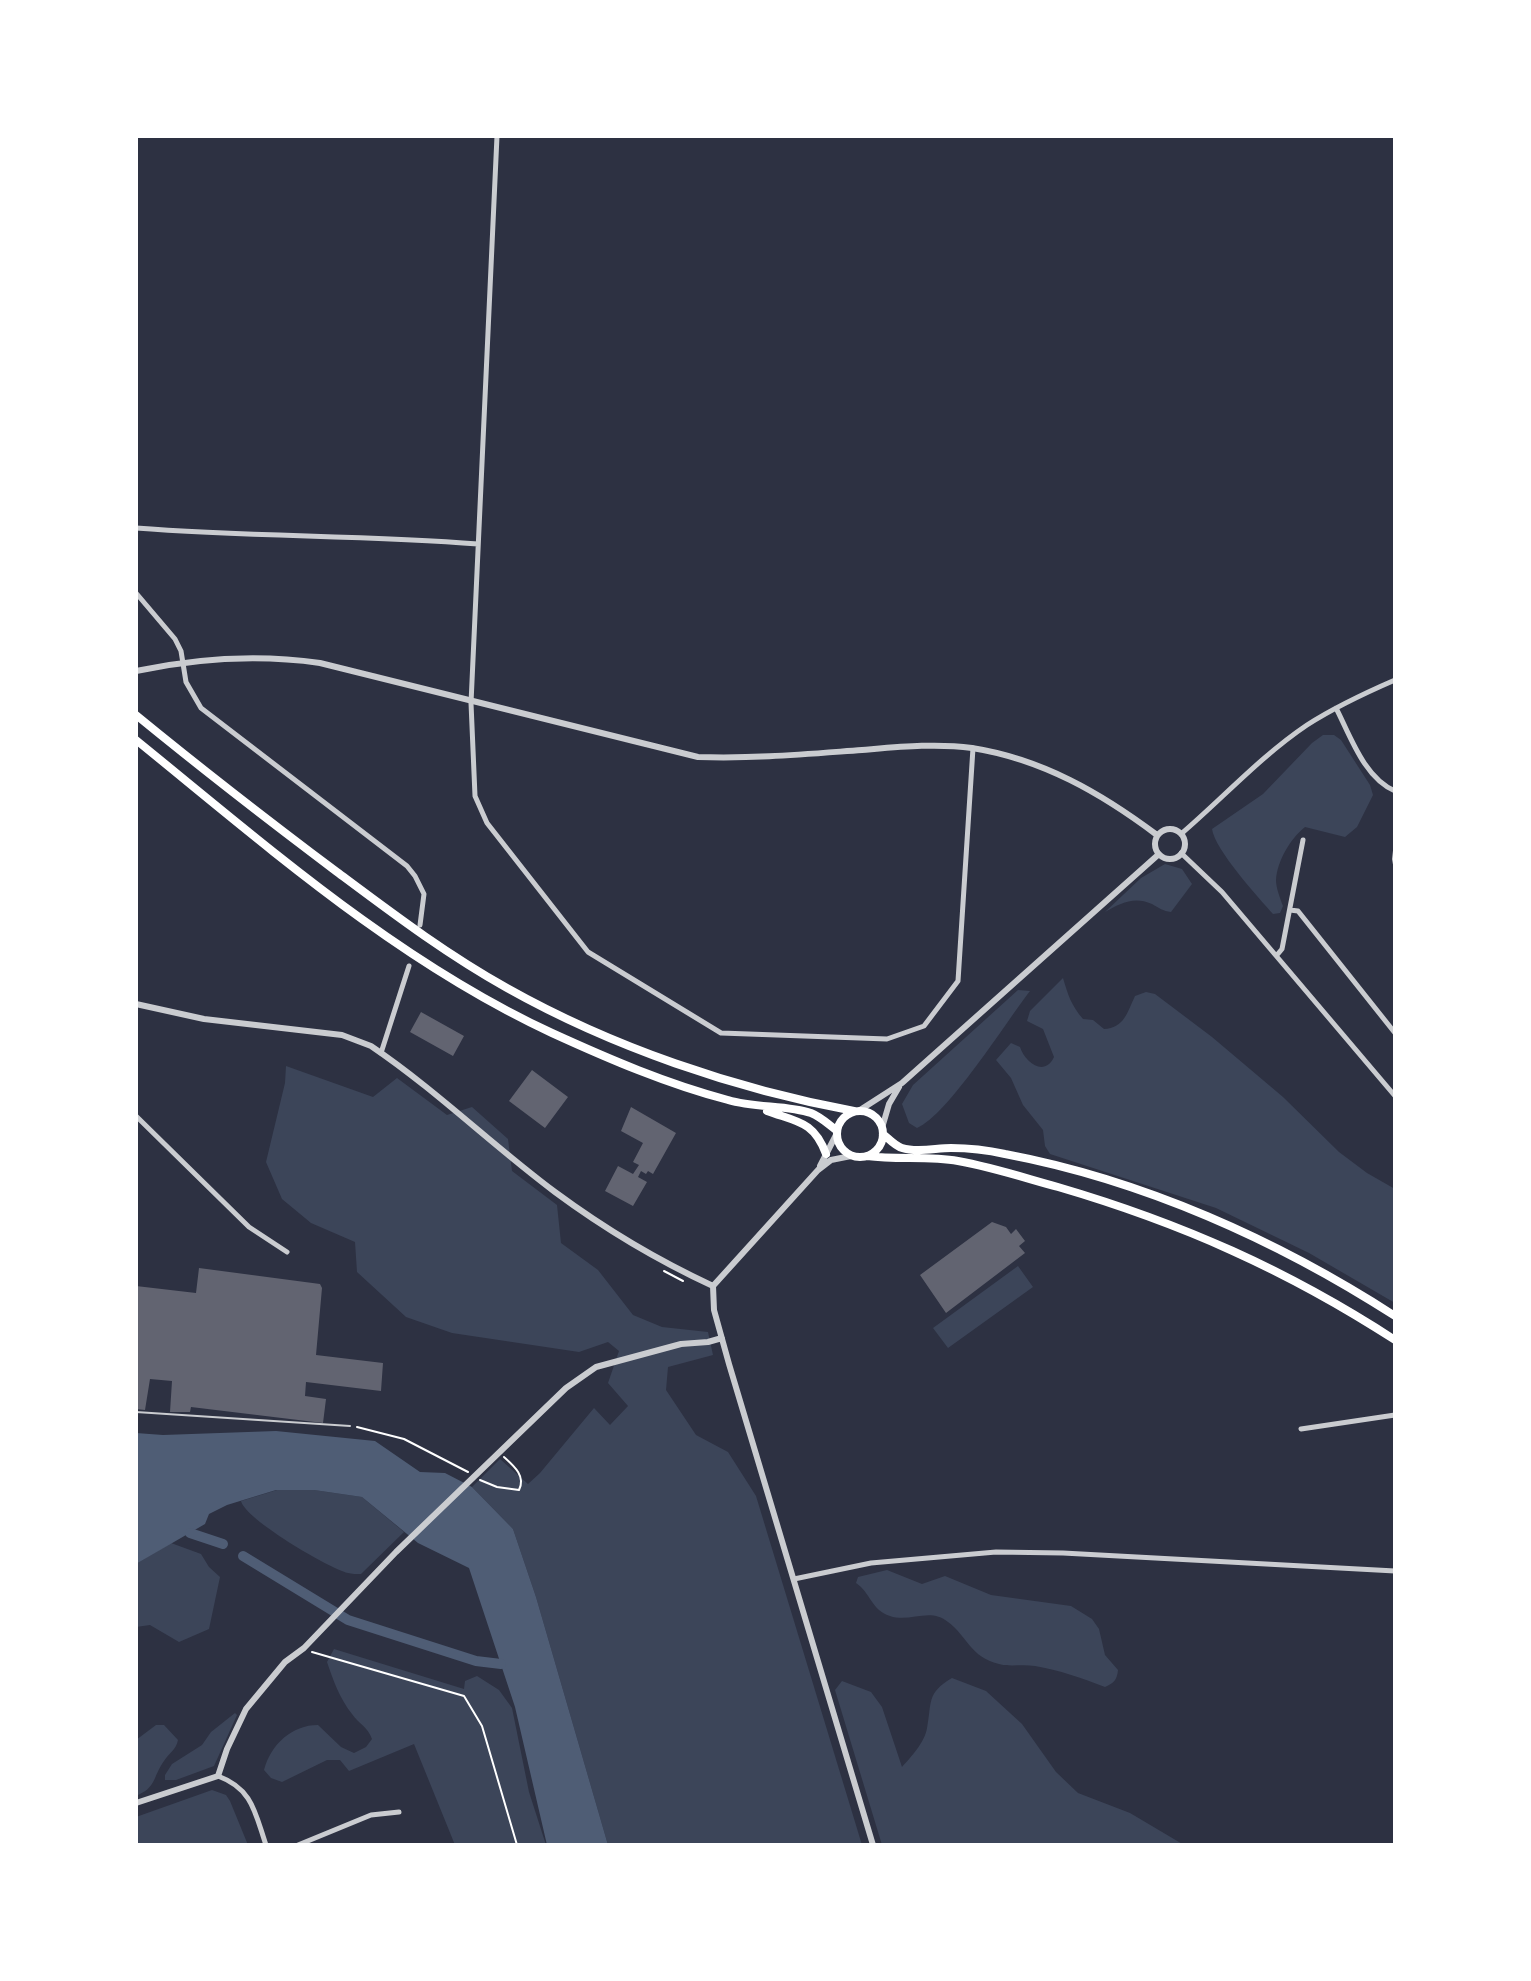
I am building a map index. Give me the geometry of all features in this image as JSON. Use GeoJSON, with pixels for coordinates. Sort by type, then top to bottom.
{"type":"FeatureCollection","features":[{"type":"Feature","properties":{"kind":"highway"},"geometry":{"type":"LineString","coordinates":[[136,715],[233,794],[403,921],[509,989],[568,1019],[666,1059],[758,1088],[874,1115],[883,1131],[906,1149],[990,1151],[1054,1164],[1107,1180],[1198,1213],[1277,1247],[1348,1285],[1395,1316]]}},
{"type":"Feature","properties":{"kind":"highway"},"geometry":{"type":"LineString","coordinates":[[136,740],[321,890],[393,941],[481,996],[549,1031],[660,1079],[809,1126],[819,1136],[826,1154]]}},
{"type":"Feature","properties":{"kind":"highway"},"geometry":{"type":"LineString","coordinates":[[759,1108],[808,1112],[821,1118],[836,1133],[843,1151],[851,1156],[955,1161],[1102,1200],[1191,1232],[1270,1266],[1395,1340]]}},
{"type":"Feature","properties":{"kind":"highway"},"geometry":{"type":"LineString","coordinates":[[836,1133],[844,1116],[857,1111]]}},
{"type":"Feature","properties":{"kind":"highway"},"geometry":{"type":"LineString","coordinates":[[867,1156],[879,1148],[883,1131]]}},
{"type":"Feature","properties":{"kind":"street"},"geometry":{"type":"LineString","coordinates":[[497,136],[471,703],[475,796],[487,823],[588,952],[721,1033],[887,1039],[924,1026],[958,981],[973,748]]}},
{"type":"Feature","properties":{"kind":"street"},"geometry":{"type":"LineString","coordinates":[[136,528],[478,544]]}},
{"type":"Feature","properties":{"kind":"street"},"geometry":{"type":"LineString","coordinates":[[136,593],[175,639],[192,695],[212,718],[407,866],[424,894],[420,925]]}},
{"type":"Feature","properties":{"kind":"street"},"geometry":{"type":"LineString","coordinates":[[136,671],[182,661],[236,656],[320,663],[698,757],[762,758],[904,747],[973,748],[1027,761],[1078,782],[1157,835]]}},
{"type":"Feature","properties":{"kind":"street"},"geometry":{"type":"LineString","coordinates":[[1181,834],[1274,750],[1336,708],[1395,680]]}},
{"type":"Feature","properties":{"kind":"street"},"geometry":{"type":"LineString","coordinates":[[1336,708],[1374,775],[1379,782],[1395,791]]}},
{"type":"Feature","properties":{"kind":"street"},"geometry":{"type":"LineString","coordinates":[[1157,835],[1170,829],[1181,834],[1184,842],[1181,853]]}},
{"type":"Feature","properties":{"kind":"street"},"geometry":{"type":"LineString","coordinates":[[1157,835],[1155,844],[1159,854],[1169,858],[1181,853]]}},
{"type":"Feature","properties":{"kind":"street"},"geometry":{"type":"LineString","coordinates":[[1277,955],[1282,949],[1303,840]]}},
{"type":"Feature","properties":{"kind":"street"},"geometry":{"type":"LineString","coordinates":[[1181,853],[1222,892],[1395,1096]]}},
{"type":"Feature","properties":{"kind":"street"},"geometry":{"type":"LineString","coordinates":[[857,1111],[902,1083],[1159,854]]}},
{"type":"Feature","properties":{"kind":"street"},"geometry":{"type":"LineString","coordinates":[[1290,910],[1298,911],[1395,1033]]}},
{"type":"Feature","properties":{"kind":"street"},"geometry":{"type":"LineString","coordinates":[[381,1053],[409,966]]}},
{"type":"Feature","properties":{"kind":"street"},"geometry":{"type":"LineString","coordinates":[[136,1004],[204,1019],[342,1035],[359,1041],[381,1053],[555,1193],[630,1243],[713,1286]]}},
{"type":"Feature","properties":{"kind":"street"},"geometry":{"type":"LineString","coordinates":[[883,1131],[889,1104],[902,1083]]}},
{"type":"Feature","properties":{"kind":"street"},"geometry":{"type":"LineString","coordinates":[[136,1116],[249,1227],[287,1252]]}},
{"type":"Feature","properties":{"kind":"street"},"geometry":{"type":"LineString","coordinates":[[818,1170],[836,1133]]}},
{"type":"Feature","properties":{"kind":"street"},"geometry":{"type":"LineString","coordinates":[[851,1156],[831,1160],[818,1170],[713,1286],[712,1296],[873,1845]]}},
{"type":"Feature","properties":{"kind":"street"},"geometry":{"type":"LineString","coordinates":[[218,1776],[246,1709],[285,1662],[304,1648],[396,1552],[566,1388],[596,1367],[681,1344],[722,1338]]}},
{"type":"Feature","properties":{"kind":"street"},"geometry":{"type":"LineString","coordinates":[[1301,1429],[1395,1415]]}},
{"type":"Feature","properties":{"kind":"street"},"geometry":{"type":"LineString","coordinates":[[794,1579],[871,1563],[996,1552],[1395,1571]]}},
{"type":"Feature","properties":{"kind":"street"},"geometry":{"type":"LineString","coordinates":[[136,1803],[218,1776],[247,1795],[266,1845]]}},
{"type":"Feature","properties":{"kind":"street"},"geometry":{"type":"LineString","coordinates":[[298,1845],[371,1815],[399,1812]]}},
{"type":"Feature","properties":{"kind":"lane"},"geometry":{"type":"LineString","coordinates":[[1395,842],[1395,870]]}},
{"type":"Feature","properties":{"kind":"lane"},"geometry":{"type":"LineString","coordinates":[[136,1412],[350,1426]]}},
{"type":"Feature","properties":{"kind":"path"},"geometry":{"type":"LineString","coordinates":[[661,1270],[686,1281]]}},
{"type":"Feature","properties":{"kind":"path"},"geometry":{"type":"LineString","coordinates":[[350,1426],[369,1428],[404,1439]]}},
{"type":"Feature","properties":{"kind":"path"},"geometry":{"type":"LineString","coordinates":[[304,1648],[464,1696],[482,1726],[517,1845]]}},
{"type":"Feature","properties":{"kind":"shaded area"},"geometry":{"type":"Polygon","coordinates":[[[1323,735],[1334,735],[1341,740],[1370,785],[1373,795],[1357,827],[1345,837],[1305,827],[1295,837],[1279,865],[1276,883],[1283,906],[1280,913],[1273,914],[1229,861],[1212,829],[1263,794],[1323,735]]]}},
{"type":"Feature","properties":{"kind":"shaded area"},"geometry":{"type":"Polygon","coordinates":[[[1165,864],[1182,869],[1192,884],[1171,912],[1152,904],[1133,901],[1105,912],[1141,878],[1165,864]]]}},
{"type":"Feature","properties":{"kind":"shaded area"},"geometry":{"type":"Polygon","coordinates":[[[1063,978],[1070,1000],[1083,1019],[1093,1020],[1104,1029],[1120,1023],[1135,996],[1146,992],[1155,994],[1283,1097],[1339,1152],[1395,1189],[1395,1303],[1309,1253],[1216,1208],[1050,1154],[1045,1146],[1043,1130],[1023,1105],[1011,1078],[996,1060],[1011,1043],[1020,1047],[1026,1058],[1036,1066],[1050,1063],[1054,1057],[1043,1029],[1027,1021],[1030,1011],[1063,978]]]}},
{"type":"Feature","properties":{"kind":"shaded area"},"geometry":{"type":"Polygon","coordinates":[[[1018,990],[1030,991],[960,1087],[930,1120],[917,1128],[909,1123],[902,1104],[913,1085],[1018,990]]]}},
{"type":"Feature","properties":{"kind":"shaded area"},"geometry":{"type":"Polygon","coordinates":[[[286,1066],[373,1097],[397,1078],[447,1115],[472,1107],[508,1139],[512,1171],[557,1205],[561,1243],[598,1270],[633,1315],[662,1327],[708,1332],[713,1355],[668,1367],[666,1390],[696,1435],[728,1452],[756,1496],[862,1845],[608,1845],[536,1597],[513,1529],[472,1487],[500,1459],[528,1484],[594,1408],[610,1425],[628,1406],[608,1383],[619,1351],[608,1342],[579,1352],[452,1333],[406,1317],[357,1272],[355,1242],[311,1223],[282,1199],[266,1162],[285,1083],[286,1066]]]}},
{"type":"Feature","properties":{"kind":"shaded area"},"geometry":{"type":"Polygon","coordinates":[[[1018,1266],[1033,1287],[948,1348],[933,1328],[1018,1266]]]}},
{"type":"Feature","properties":{"kind":"shaded area"},"geometry":{"type":"Polygon","coordinates":[[[276,1431],[375,1441],[420,1472],[445,1473],[472,1487],[513,1529],[536,1597],[608,1845],[547,1845],[515,1707],[469,1568],[418,1543],[362,1497],[314,1490],[276,1490],[227,1505],[209,1514],[205,1524],[136,1564],[136,1433],[276,1431]]]}},
{"type":"Feature","properties":{"kind":"shaded area"},"geometry":{"type":"Polygon","coordinates":[[[277,1490],[314,1490],[362,1497],[404,1532],[361,1574],[348,1573],[306,1553],[271,1530],[241,1501],[277,1490]]]}},
{"type":"Feature","properties":{"kind":"shaded area"},"geometry":{"type":"Polygon","coordinates":[[[171,1543],[201,1554],[220,1577],[209,1629],[179,1642],[150,1625],[136,1627],[136,1564],[171,1543]]]}},
{"type":"Feature","properties":{"kind":"shaded area"},"geometry":{"type":"Polygon","coordinates":[[[887,1570],[922,1584],[945,1576],[991,1595],[1071,1606],[1092,1619],[1099,1629],[1105,1655],[1118,1670],[1116,1679],[1105,1687],[1044,1668],[999,1664],[982,1657],[955,1628],[941,1618],[927,1615],[905,1618],[890,1616],[875,1606],[856,1583],[858,1577],[887,1570]]]}},
{"type":"Feature","properties":{"kind":"shaded area"},"geometry":{"type":"Polygon","coordinates":[[[334,1649],[464,1689],[465,1681],[477,1676],[499,1690],[512,1708],[529,1792],[546,1845],[455,1845],[414,1744],[349,1771],[340,1760],[327,1760],[282,1782],[271,1778],[264,1770],[272,1752],[291,1732],[300,1728],[318,1725],[341,1747],[354,1753],[366,1747],[372,1739],[340,1696],[334,1682],[327,1662],[334,1649]]]}},
{"type":"Feature","properties":{"kind":"shaded area"},"geometry":{"type":"Polygon","coordinates":[[[952,1678],[986,1691],[1022,1724],[1056,1772],[1078,1793],[1130,1813],[1184,1845],[882,1845],[835,1690],[842,1681],[871,1692],[882,1707],[902,1767],[924,1739],[934,1694],[952,1678]]]}},
{"type":"Feature","properties":{"kind":"shaded area"},"geometry":{"type":"Polygon","coordinates":[[[235,1713],[237,1715],[214,1766],[176,1780],[165,1780],[172,1764],[202,1745],[211,1732],[235,1713]]]}},
{"type":"Feature","properties":{"kind":"shaded area"},"geometry":{"type":"Polygon","coordinates":[[[156,1725],[164,1725],[178,1740],[151,1785],[136,1796],[136,1740],[156,1725]]]}},
{"type":"Feature","properties":{"kind":"shaded area"},"geometry":{"type":"Polygon","coordinates":[[[212,1790],[226,1795],[230,1801],[248,1845],[136,1845],[136,1817],[212,1790]]]}},
{"type":"Feature","properties":{"kind":"building"},"geometry":{"type":"Polygon","coordinates":[[[421,1012],[464,1036],[453,1056],[410,1032],[421,1012]]]}},
{"type":"Feature","properties":{"kind":"building"},"geometry":{"type":"Polygon","coordinates":[[[532,1070],[568,1097],[545,1128],[509,1101],[532,1070]]]}},
{"type":"Feature","properties":{"kind":"building"},"geometry":{"type":"Polygon","coordinates":[[[631,1107],[676,1133],[653,1174],[641,1171],[638,1177],[647,1182],[633,1206],[605,1191],[618,1166],[633,1174],[639,1165],[633,1162],[643,1143],[621,1131],[631,1107]]]}},
{"type":"Feature","properties":{"kind":"building"},"geometry":{"type":"Polygon","coordinates":[[[992,1222],[1006,1227],[1011,1234],[1016,1229],[1025,1241],[1019,1246],[1025,1253],[946,1313],[920,1275],[992,1222]]]}},
{"type":"Feature","properties":{"kind":"building"},"geometry":{"type":"Polygon","coordinates":[[[199,1268],[320,1284],[316,1355],[383,1363],[381,1391],[306,1382],[305,1396],[326,1399],[323,1423],[191,1407],[190,1412],[170,1412],[172,1381],[150,1379],[145,1410],[136,1409],[136,1286],[196,1293],[199,1268]]]}},
{"type":"Feature","properties":{"kind":"waterway"},"geometry":{"type":"LineString","coordinates":[[190,1533],[223,1544]]}},
{"type":"Feature","properties":{"kind":"waterway"},"geometry":{"type":"LineString","coordinates":[[243,1556],[348,1620],[476,1661],[501,1664]]}}]}
